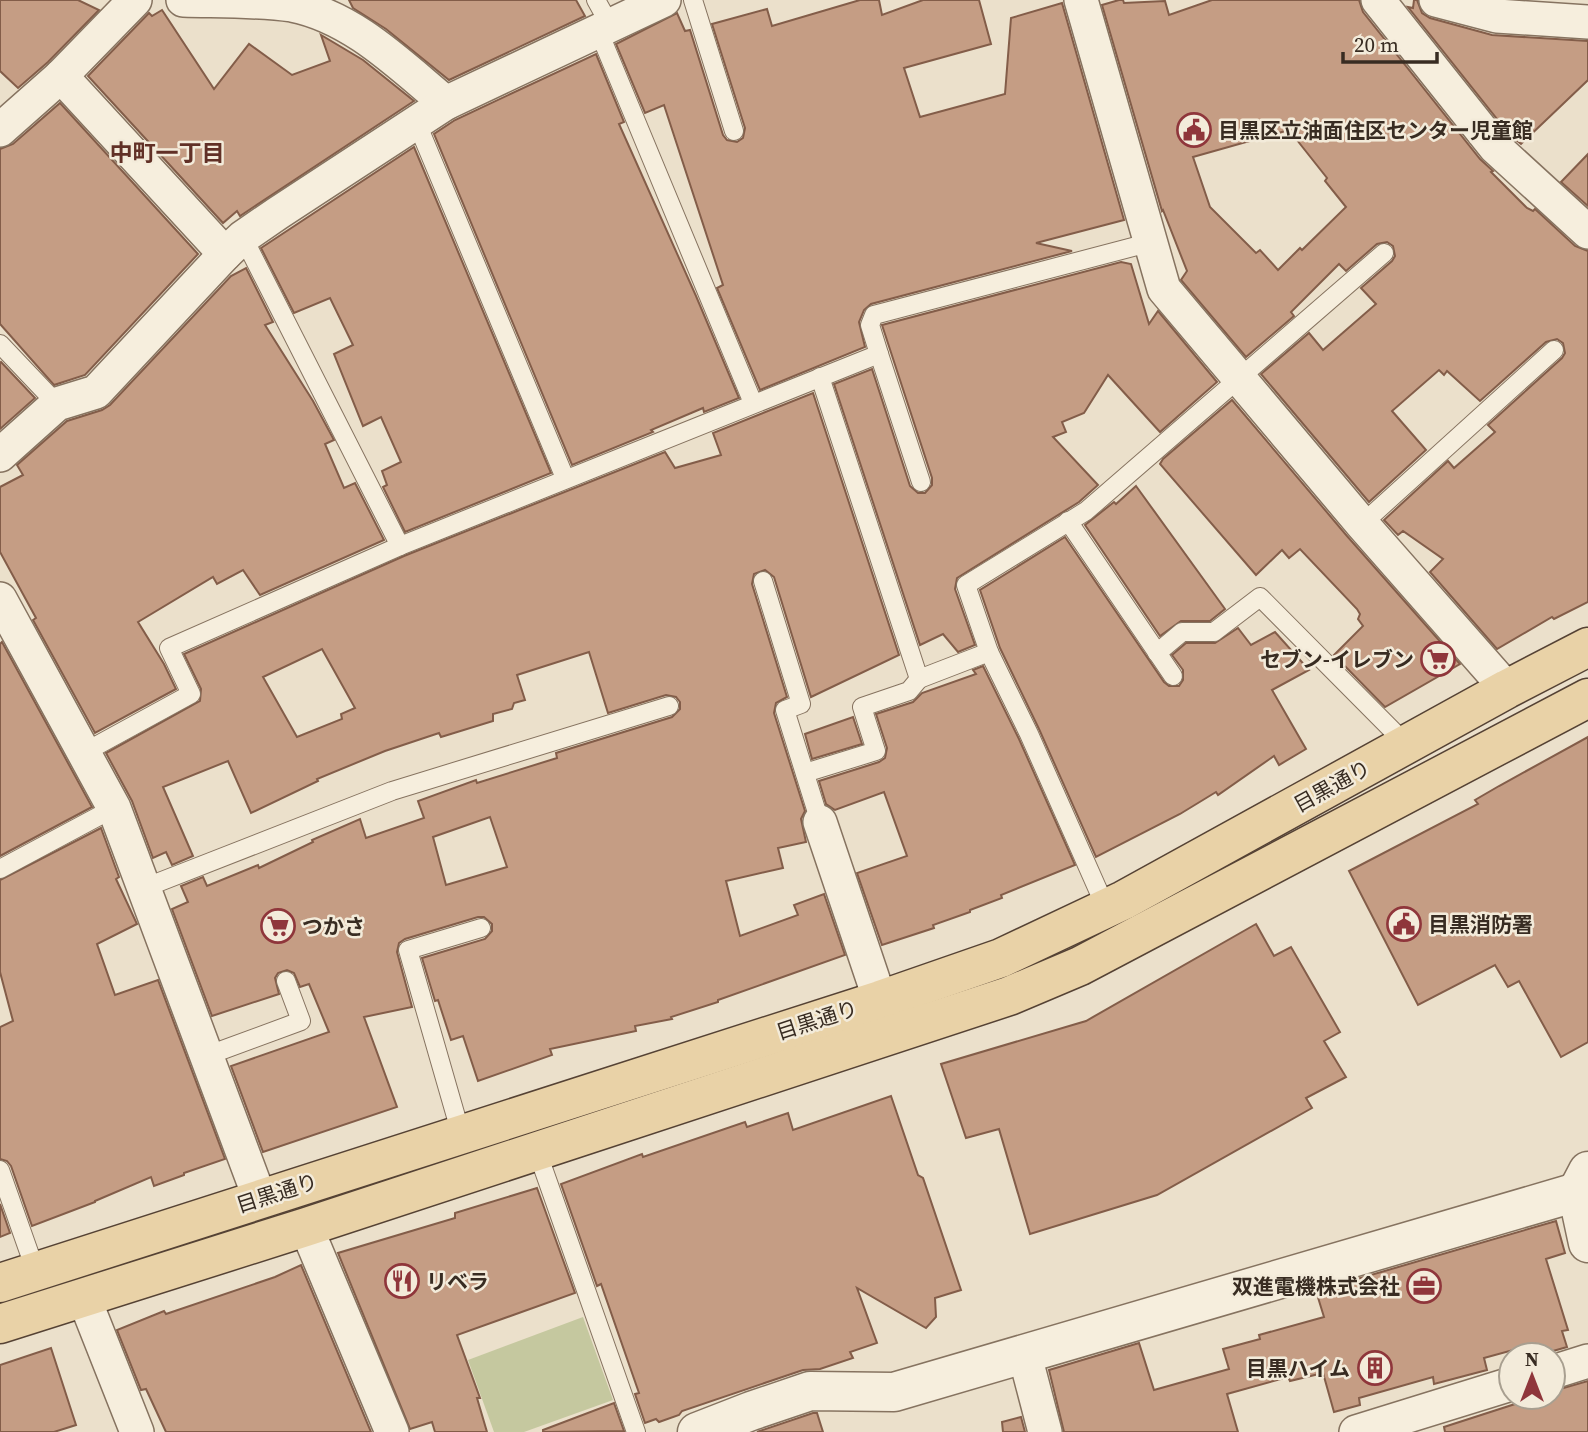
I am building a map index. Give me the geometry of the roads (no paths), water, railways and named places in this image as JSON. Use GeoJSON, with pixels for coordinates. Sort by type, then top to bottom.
{"type":"FeatureCollection","features":[{"type":"Feature","properties":{"kind":"main road","name":"目黒通り"},"geometry":{"type":"LineString","coordinates":[[0,1283],[880,1000],[1001,958],[1106,908],[1588,647]]}},
{"type":"Feature","properties":{"kind":"main road","name":"目黒通り"},"geometry":{"type":"LineString","coordinates":[[0,1324],[537,1152],[1009,996],[1092,959],[1588,698]]}},
{"type":"Feature","properties":{"kind":"street"},"geometry":{"type":"LineString","coordinates":[[0,130],[61,76],[135,0]]}},
{"type":"Feature","properties":{"kind":"street"},"geometry":{"type":"LineString","coordinates":[[184,0],[324,6],[369,38],[446,103]]}},
{"type":"Feature","properties":{"kind":"street"},"geometry":{"type":"LineString","coordinates":[[0,454],[57,404],[96,392],[234,246],[416,121],[602,19],[664,0]]}},
{"type":"Feature","properties":{"kind":"street"},"geometry":{"type":"LineString","coordinates":[[1080,0],[1164,289],[1362,524],[1507,689]]}},
{"type":"Feature","properties":{"kind":"street"},"geometry":{"type":"LineString","coordinates":[[1378,0],[1495,147],[1588,232]]}},
{"type":"Feature","properties":{"kind":"street"},"geometry":{"type":"LineString","coordinates":[[1436,0],[1588,22]]}},
{"type":"Feature","properties":{"kind":"street"},"geometry":{"type":"LineString","coordinates":[[61,76],[234,246]]}},
{"type":"Feature","properties":{"kind":"street"},"geometry":{"type":"LineString","coordinates":[[0,599],[114,807],[260,1199]]}},
{"type":"Feature","properties":{"kind":"street"},"geometry":{"type":"LineString","coordinates":[[820,822],[880,1000]]}},
{"type":"Feature","properties":{"kind":"street"},"geometry":{"type":"LineString","coordinates":[[697,1432],[751,1410],[810,1391],[894,1392],[1583,1181],[1588,1243]]}},
{"type":"Feature","properties":{"kind":"street"},"geometry":{"type":"LineString","coordinates":[[306,1227],[392,1432]]}},
{"type":"Feature","properties":{"kind":"street"},"geometry":{"type":"LineString","coordinates":[[84,1298],[137,1432]]}},
{"type":"Feature","properties":{"kind":"street"},"geometry":{"type":"LineString","coordinates":[[1024,1352],[1045,1432]]}},
{"type":"Feature","properties":{"kind":"street"},"geometry":{"type":"LineString","coordinates":[[1567,1368],[1588,1361]]}},
{"type":"Feature","properties":{"kind":"street"},"geometry":{"type":"LineString","coordinates":[[1356,1432],[1497,1388]]}},
{"type":"Feature","properties":{"kind":"lane"},"geometry":{"type":"LineString","coordinates":[[693,0],[734,131]]}},
{"type":"Feature","properties":{"kind":"lane"},"geometry":{"type":"LineString","coordinates":[[602,19],[753,403]]}},
{"type":"Feature","properties":{"kind":"lane"},"geometry":{"type":"LineString","coordinates":[[416,121],[565,478]]}},
{"type":"Feature","properties":{"kind":"lane"},"geometry":{"type":"LineString","coordinates":[[921,482],[870,325],[874,315],[1152,242]]}},
{"type":"Feature","properties":{"kind":"lane"},"geometry":{"type":"LineString","coordinates":[[234,246],[400,546]]}},
{"type":"Feature","properties":{"kind":"lane"},"geometry":{"type":"LineString","coordinates":[[1106,908],[1029,734],[989,652],[966,585],[1086,512],[1384,253]]}},
{"type":"Feature","properties":{"kind":"lane"},"geometry":{"type":"LineString","coordinates":[[0,344],[57,404]]}},
{"type":"Feature","properties":{"kind":"lane"},"geometry":{"type":"LineString","coordinates":[[1362,524],[1554,350]]}},
{"type":"Feature","properties":{"kind":"lane"},"geometry":{"type":"LineString","coordinates":[[85,752],[191,694],[169,648],[400,546],[879,354]]}},
{"type":"Feature","properties":{"kind":"lane"},"geometry":{"type":"LineString","coordinates":[[820,377],[919,679]]}},
{"type":"Feature","properties":{"kind":"lane"},"geometry":{"type":"LineString","coordinates":[[1068,521],[1172,676]]}},
{"type":"Feature","properties":{"kind":"lane"},"geometry":{"type":"LineString","coordinates":[[763,581],[801,705],[785,710],[820,822]]}},
{"type":"Feature","properties":{"kind":"lane"},"geometry":{"type":"LineString","coordinates":[[1157,653],[1182,632],[1214,632],[1260,597],[1407,745]]}},
{"type":"Feature","properties":{"kind":"lane"},"geometry":{"type":"LineString","coordinates":[[805,773],[876,751],[862,707],[909,691],[919,679],[989,652]]}},
{"type":"Feature","properties":{"kind":"lane"},"geometry":{"type":"LineString","coordinates":[[144,888],[392,791],[669,706]]}},
{"type":"Feature","properties":{"kind":"lane"},"geometry":{"type":"LineString","coordinates":[[0,869],[114,807]]}},
{"type":"Feature","properties":{"kind":"lane"},"geometry":{"type":"LineString","coordinates":[[461,1134],[408,950],[481,928]]}},
{"type":"Feature","properties":{"kind":"lane"},"geometry":{"type":"LineString","coordinates":[[206,1056],[301,1021],[286,981]]}},
{"type":"Feature","properties":{"kind":"lane"},"geometry":{"type":"LineString","coordinates":[[537,1152],[636,1432]]}},
{"type":"Feature","properties":{"kind":"lane"},"geometry":{"type":"LineString","coordinates":[[0,1170],[36,1272]]}},
{"type":"Feature","properties":{"kind":"place","name":"目黒区立油面住区センター児童館"},"geometry":{"type":"Point","coordinates":[1194,130]}},
{"type":"Feature","properties":{"kind":"place","name":"セブン-イレブン"},"geometry":{"type":"Point","coordinates":[1438,659]}},
{"type":"Feature","properties":{"kind":"place","name":"目黒消防署"},"geometry":{"type":"Point","coordinates":[1404,924]}},
{"type":"Feature","properties":{"kind":"place","name":"つかさ"},"geometry":{"type":"Point","coordinates":[278,926]}},
{"type":"Feature","properties":{"kind":"place","name":"リベラ"},"geometry":{"type":"Point","coordinates":[402,1281]}},
{"type":"Feature","properties":{"kind":"place","name":"双進電機株式会社"},"geometry":{"type":"Point","coordinates":[1424,1286]}},
{"type":"Feature","properties":{"kind":"place","name":"目黒ハイム"},"geometry":{"type":"Point","coordinates":[1375,1368]}},
{"type":"Feature","properties":{"kind":"district","name":"中町一丁目"},"geometry":{"type":"Point","coordinates":[167,153]}}]}
